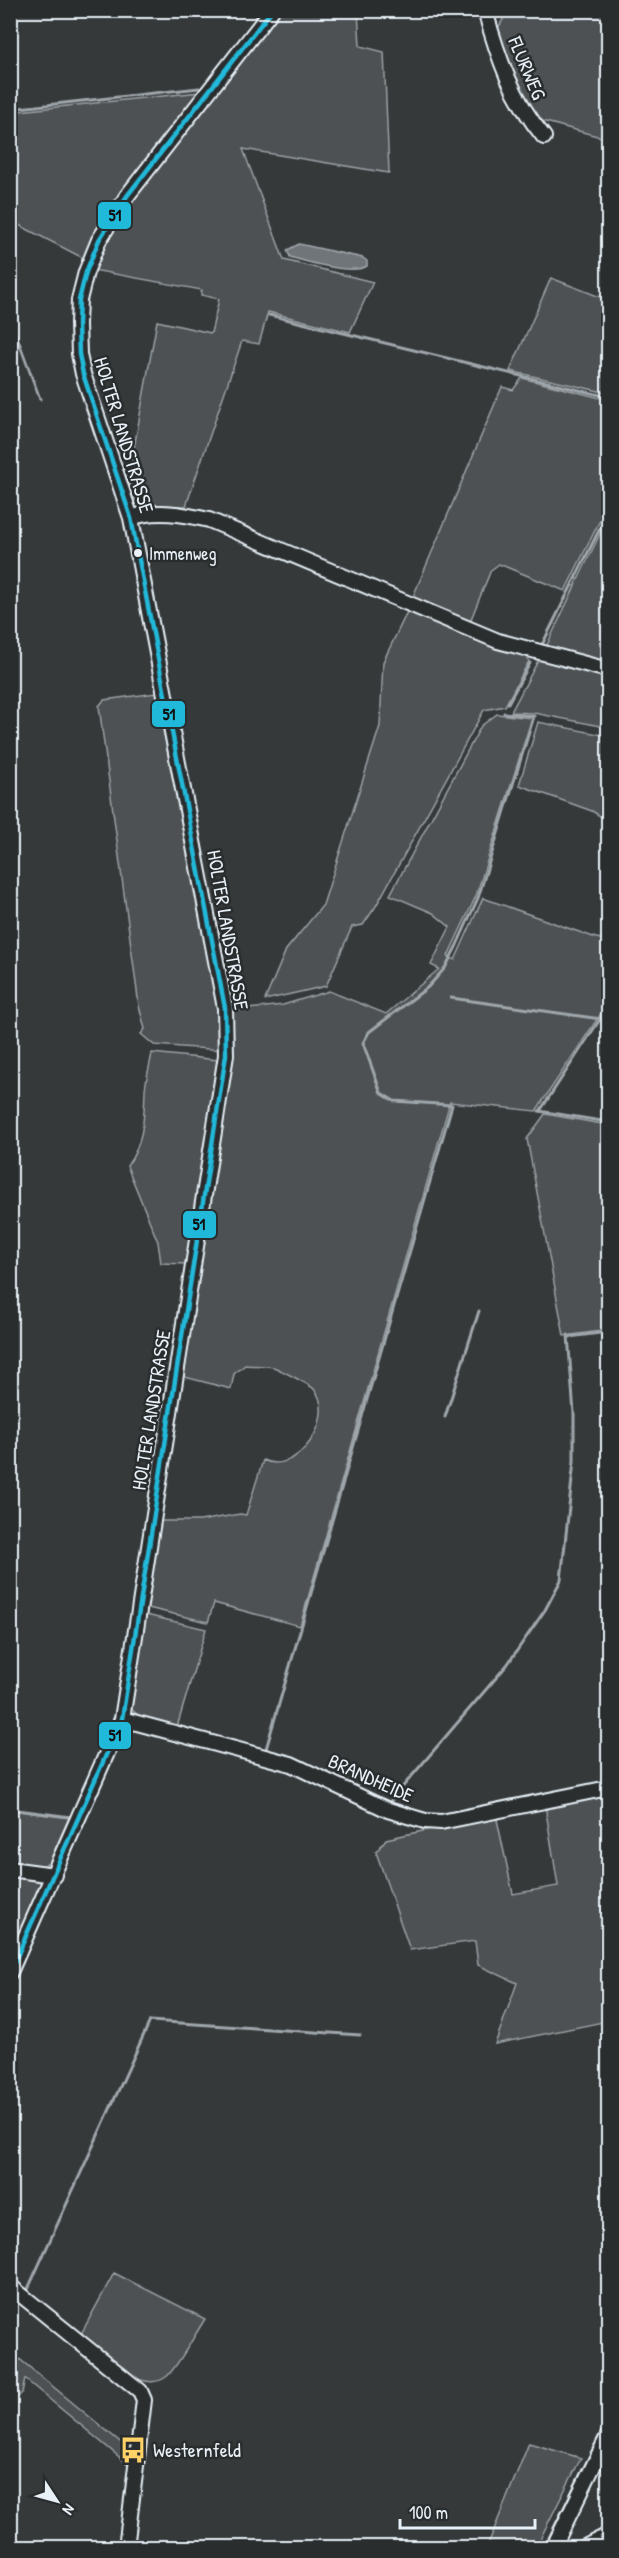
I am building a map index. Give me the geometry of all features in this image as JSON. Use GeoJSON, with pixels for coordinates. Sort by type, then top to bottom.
{"type":"FeatureCollection","features":[{"type":"Feature","properties":{"kind":"street","name":"HOLTER LANDSTRASSE"},"geometry":{"type":"LineString","coordinates":[[10,1972],[122,1719],[226,1055],[225,1008],[131,518],[79,354],[79,300],[86,272],[99,240],[127,196],[273,10]]}},
{"type":"Feature","properties":{"kind":"street","name":"FLURWEG"},"geometry":{"type":"LineString","coordinates":[[485,10],[511,88],[526,115],[544,137]]}},
{"type":"Feature","properties":{"kind":"street"},"geometry":{"type":"LineString","coordinates":[[131,518],[148,512],[189,515],[209,520],[498,641],[609,670]]}},
{"type":"Feature","properties":{"kind":"street","name":"BRANDHEIDE"},"geometry":{"type":"LineString","coordinates":[[122,1719],[291,1764],[388,1810],[425,1821],[441,1822],[609,1788]]}},
{"type":"Feature","properties":{"kind":"street"},"geometry":{"type":"LineString","coordinates":[[10,1869],[54,1875]]}},
{"type":"Feature","properties":{"kind":"street"},"geometry":{"type":"LineString","coordinates":[[10,2286],[140,2391],[144,2400],[144,2412],[126,2547]]}},
{"type":"Feature","properties":{"kind":"street"},"geometry":{"type":"LineString","coordinates":[[553,2547],[609,2436]]}},
{"type":"Feature","properties":{"kind":"street"},"geometry":{"type":"LineString","coordinates":[[583,2547],[609,2535]]}},
{"type":"Feature","properties":{"kind":"shaded area"},"geometry":{"type":"Polygon","coordinates":[[[281,11],[358,11],[360,46],[384,52],[389,173],[243,149],[284,260],[373,282],[350,332],[268,312],[259,344],[242,341],[186,506],[152,505],[129,491],[130,470],[157,321],[211,333],[219,299],[201,295],[202,290],[93,270],[106,239],[125,208],[281,11]]]}},
{"type":"Feature","properties":{"kind":"shaded area"},"geometry":{"type":"Polygon","coordinates":[[[508,11],[608,11],[608,139],[535,119],[529,113],[495,33],[508,11]]]}},
{"type":"Feature","properties":{"kind":"shaded area"},"geometry":{"type":"Polygon","coordinates":[[[201,92],[122,192],[95,236],[85,259],[11,221],[10,112],[201,92]]]}},
{"type":"Feature","properties":{"kind":"shaded area"},"geometry":{"type":"Polygon","coordinates":[[[299,244],[363,258],[367,261],[367,266],[341,268],[290,257],[287,250],[299,244]]]}},
{"type":"Feature","properties":{"kind":"shaded area"},"geometry":{"type":"Polygon","coordinates":[[[551,278],[608,300],[608,393],[510,371],[551,278]]]}},
{"type":"Feature","properties":{"kind":"shaded area"},"geometry":{"type":"Polygon","coordinates":[[[522,378],[608,400],[608,504],[565,591],[499,564],[491,570],[469,624],[412,599],[502,387],[513,390],[522,378]]]}},
{"type":"Feature","properties":{"kind":"shaded area"},"geometry":{"type":"Polygon","coordinates":[[[608,517],[608,665],[545,649],[608,517]]]}},
{"type":"Feature","properties":{"kind":"shaded area"},"geometry":{"type":"Polygon","coordinates":[[[408,610],[526,654],[529,661],[505,706],[484,710],[376,906],[363,925],[352,927],[326,986],[265,1000],[286,950],[323,905],[380,726],[383,662],[408,610]]]}},
{"type":"Feature","properties":{"kind":"shaded area"},"geometry":{"type":"Polygon","coordinates":[[[540,657],[608,675],[608,697],[600,726],[534,713],[511,712],[540,657]]]}},
{"type":"Feature","properties":{"kind":"shaded area"},"geometry":{"type":"Polygon","coordinates":[[[156,693],[196,897],[222,1009],[223,1050],[154,1045],[141,1034],[145,1029],[139,1006],[99,706],[104,700],[156,693]]]}},
{"type":"Feature","properties":{"kind":"shaded area"},"geometry":{"type":"Polygon","coordinates":[[[497,714],[532,718],[476,896],[448,956],[455,960],[483,898],[596,938],[608,940],[608,1003],[536,1111],[450,1102],[300,1626],[214,1603],[208,1622],[148,1608],[145,1606],[157,1521],[200,1521],[246,1515],[263,1460],[276,1463],[288,1460],[300,1453],[310,1442],[321,1415],[320,1401],[314,1389],[273,1367],[245,1365],[234,1374],[231,1389],[181,1376],[232,1011],[283,1005],[329,991],[386,1014],[439,969],[431,965],[450,927],[433,913],[390,895],[481,726],[497,714]]]}},
{"type":"Feature","properties":{"kind":"shaded area"},"geometry":{"type":"Polygon","coordinates":[[[538,722],[608,736],[608,821],[592,811],[519,785],[538,722]]]}},
{"type":"Feature","properties":{"kind":"shaded area"},"geometry":{"type":"Polygon","coordinates":[[[152,1053],[218,1060],[186,1264],[161,1263],[158,1242],[127,1166],[137,1148],[142,1130],[146,1085],[152,1053]]]}},
{"type":"Feature","properties":{"kind":"shaded area"},"geometry":{"type":"Polygon","coordinates":[[[545,1114],[608,1125],[608,1330],[564,1336],[527,1139],[545,1114]]]}},
{"type":"Feature","properties":{"kind":"shaded area"},"geometry":{"type":"Polygon","coordinates":[[[146,1615],[206,1629],[177,1727],[142,1718],[131,1709],[146,1615]]]}},
{"type":"Feature","properties":{"kind":"shaded area"},"geometry":{"type":"Polygon","coordinates":[[[608,1792],[608,2021],[495,2044],[517,1983],[478,1965],[475,1941],[410,1950],[376,1852],[386,1839],[496,1815],[513,1894],[558,1886],[545,1805],[608,1792]]]}},
{"type":"Feature","properties":{"kind":"shaded area"},"geometry":{"type":"Polygon","coordinates":[[[11,1810],[69,1818],[49,1863],[42,1866],[11,1862],[11,1810]]]}},
{"type":"Feature","properties":{"kind":"shaded area"},"geometry":{"type":"Polygon","coordinates":[[[11,1874],[38,1877],[42,1881],[42,1887],[11,1959],[11,1874]]]}},
{"type":"Feature","properties":{"kind":"shaded area"},"geometry":{"type":"Polygon","coordinates":[[[114,2273],[205,2319],[181,2359],[166,2377],[156,2381],[144,2381],[133,2377],[109,2361],[80,2336],[114,2273]]]}},
{"type":"Feature","properties":{"kind":"shaded area"},"geometry":{"type":"Polygon","coordinates":[[[11,2352],[130,2450],[129,2465],[25,2379],[22,2393],[11,2404],[11,2352]]]}},
{"type":"Feature","properties":{"kind":"shaded area"},"geometry":{"type":"Polygon","coordinates":[[[529,2443],[581,2458],[536,2547],[487,2547],[529,2443]]]}},
{"type":"Feature","properties":{"kind":"waterway"},"geometry":{"type":"LineString","coordinates":[[10,109],[199,88]]}},
{"type":"Feature","properties":{"kind":"waterway"},"geometry":{"type":"LineString","coordinates":[[269,315],[608,397]]}},
{"type":"Feature","properties":{"kind":"waterway"},"geometry":{"type":"LineString","coordinates":[[10,318],[40,399]]}},
{"type":"Feature","properties":{"kind":"waterway"},"geometry":{"type":"LineString","coordinates":[[130,495],[141,504],[152,507]]}},
{"type":"Feature","properties":{"kind":"waterway"},"geometry":{"type":"LineString","coordinates":[[541,647],[608,512]]}},
{"type":"Feature","properties":{"kind":"waterway"},"geometry":{"type":"LineString","coordinates":[[508,703],[530,663]]}},
{"type":"Feature","properties":{"kind":"waterway"},"geometry":{"type":"LineString","coordinates":[[266,1749],[452,1105],[394,1101],[381,1093],[363,1043],[369,1032],[428,987],[445,968],[478,898],[534,716],[504,713]]}},
{"type":"Feature","properties":{"kind":"waterway"},"geometry":{"type":"LineString","coordinates":[[451,998],[601,1019]]}},
{"type":"Feature","properties":{"kind":"waterway"},"geometry":{"type":"LineString","coordinates":[[540,1111],[608,1007]]}},
{"type":"Feature","properties":{"kind":"waterway"},"geometry":{"type":"LineString","coordinates":[[539,1111],[608,1122]]}},
{"type":"Feature","properties":{"kind":"waterway"},"geometry":{"type":"LineString","coordinates":[[445,1417],[479,1311]]}},
{"type":"Feature","properties":{"kind":"waterway"},"geometry":{"type":"LineString","coordinates":[[569,1337],[608,1332]]}},
{"type":"Feature","properties":{"kind":"waterway"},"geometry":{"type":"LineString","coordinates":[[387,1805],[507,1665],[545,1610],[561,1580],[574,1461],[574,1414],[568,1335]]}},
{"type":"Feature","properties":{"kind":"waterway"},"geometry":{"type":"LineString","coordinates":[[10,1809],[71,1817]]}},
{"type":"Feature","properties":{"kind":"waterway"},"geometry":{"type":"LineString","coordinates":[[27,2291],[150,2021],[360,2035]]}},
{"type":"Feature","properties":{"kind":"waterway"},"geometry":{"type":"LineString","coordinates":[[544,2548],[608,2419]]}},
{"type":"Feature","properties":{"kind":"transit line","name":"51"},"geometry":{"type":"LineString","coordinates":[[10,1972],[122,1719],[226,1055],[225,1008],[131,518],[83,374],[79,354],[79,300],[86,272],[99,240],[127,196],[272,10]]}},
{"type":"Feature","properties":{"kind":"place","name":"Immenweg"},"geometry":{"type":"Point","coordinates":[138,553]}},
{"type":"Feature","properties":{"kind":"place","name":"Westernfeld"},"geometry":{"type":"Point","coordinates":[133,2450]}}]}
